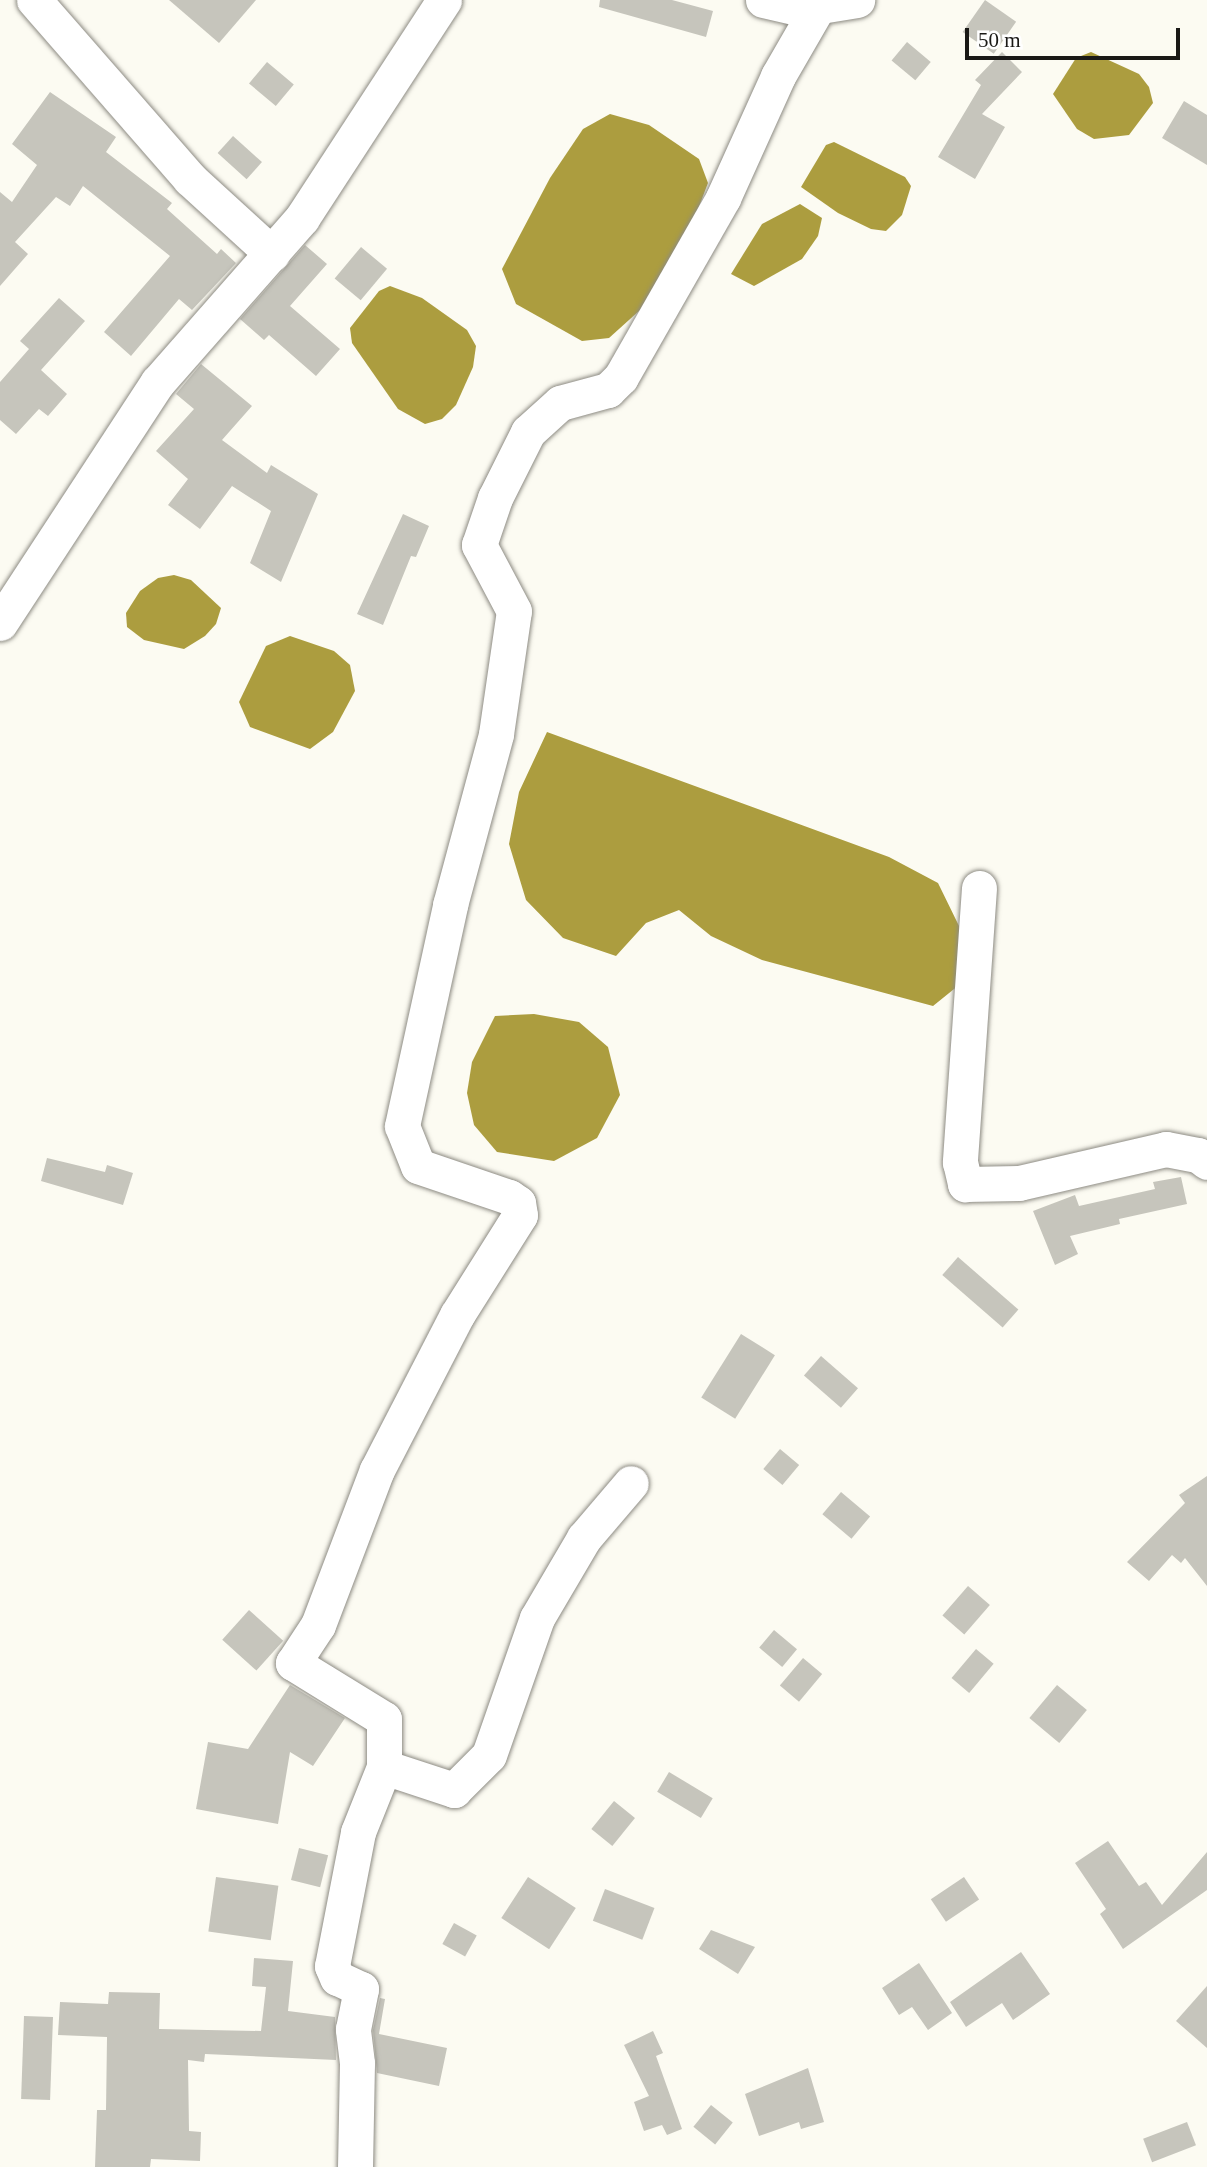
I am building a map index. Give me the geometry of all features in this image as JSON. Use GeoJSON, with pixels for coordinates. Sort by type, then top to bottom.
{"type":"FeatureCollection","features":[{"type":"Feature","properties":{"kind":"street"},"geometry":{"type":"LineString","coordinates":[[34,0],[190,178],[272,254]]}},
{"type":"Feature","properties":{"kind":"street"},"geometry":{"type":"LineString","coordinates":[[0,623],[159,382],[302,218],[444,0]]}},
{"type":"Feature","properties":{"kind":"street"},"geometry":{"type":"LineString","coordinates":[[763,0],[802,9],[857,0]]}},
{"type":"Feature","properties":{"kind":"street"},"geometry":{"type":"LineString","coordinates":[[355,2167],[357,2063],[353,2028],[360,1989],[337,1978],[332,1966],[358,1832],[384,1767],[384,1719],[293,1663],[318,1625],[377,1470],[457,1315],[520,1214],[518,1203],[509,1196],[418,1166],[402,1126],[450,905],[496,734],[514,611],[479,545],[495,498],[528,432],[560,403],[608,390],[621,377],[723,198],[778,76],[819,5]]}},
{"type":"Feature","properties":{"kind":"street"},"geometry":{"type":"LineString","coordinates":[[979,888],[960,1163],[965,1184],[1019,1183],[1166,1149],[1198,1155],[1207,1161]]}},
{"type":"Feature","properties":{"kind":"street"},"geometry":{"type":"LineString","coordinates":[[384,1767],[454,1790],[489,1755],[537,1618],[584,1538],[631,1483]]}},
{"type":"Feature","properties":{"kind":"shaded area"},"geometry":{"type":"Polygon","coordinates":[[[1091,52],[1139,74],[1149,87],[1153,103],[1129,135],[1094,139],[1077,129],[1053,94],[1076,58],[1091,52]]]}},
{"type":"Feature","properties":{"kind":"shaded area"},"geometry":{"type":"Polygon","coordinates":[[[610,114],[649,125],[699,159],[708,183],[685,243],[649,302],[609,338],[582,341],[516,304],[502,269],[550,178],[583,129],[610,114]]]}},
{"type":"Feature","properties":{"kind":"shaded area"},"geometry":{"type":"Polygon","coordinates":[[[834,142],[905,177],[911,186],[902,215],[886,231],[871,229],[838,213],[801,187],[826,145],[834,142]]]}},
{"type":"Feature","properties":{"kind":"shaded area"},"geometry":{"type":"Polygon","coordinates":[[[800,204],[822,218],[818,236],[802,259],[754,286],[731,274],[762,224],[800,204]]]}},
{"type":"Feature","properties":{"kind":"shaded area"},"geometry":{"type":"Polygon","coordinates":[[[390,286],[422,298],[467,330],[476,346],[473,367],[456,405],[442,419],[425,424],[398,409],[352,343],[350,328],[379,291],[390,286]]]}},
{"type":"Feature","properties":{"kind":"shaded area"},"geometry":{"type":"Polygon","coordinates":[[[174,575],[191,580],[221,608],[216,624],[205,636],[184,649],[144,640],[127,627],[126,613],[140,591],[158,578],[174,575]]]}},
{"type":"Feature","properties":{"kind":"shaded area"},"geometry":{"type":"Polygon","coordinates":[[[290,636],[334,651],[350,665],[355,691],[333,732],[310,749],[250,727],[239,702],[266,646],[290,636]]]}},
{"type":"Feature","properties":{"kind":"shaded area"},"geometry":{"type":"Polygon","coordinates":[[[547,732],[889,857],[938,883],[960,928],[964,981],[933,1006],[762,960],[711,936],[679,910],[646,923],[616,956],[563,938],[526,900],[509,844],[519,792],[547,732]]]}},
{"type":"Feature","properties":{"kind":"shaded area"},"geometry":{"type":"Polygon","coordinates":[[[534,1014],[579,1022],[608,1047],[620,1095],[597,1138],[554,1161],[497,1152],[474,1125],[467,1093],[472,1062],[495,1016],[534,1014]]]}},
{"type":"Feature","properties":{"kind":"building"},"geometry":{"type":"Polygon","coordinates":[[[169,0],[256,0],[219,43],[169,0]]]}},
{"type":"Feature","properties":{"kind":"building"},"geometry":{"type":"Polygon","coordinates":[[[600,0],[672,0],[713,11],[706,37],[599,7],[600,0]]]}},
{"type":"Feature","properties":{"kind":"building"},"geometry":{"type":"Polygon","coordinates":[[[985,0],[1016,22],[994,54],[963,32],[985,0]]]}},
{"type":"Feature","properties":{"kind":"building"},"geometry":{"type":"Polygon","coordinates":[[[907,42],[931,62],[915,80],[892,60],[907,42]]]}},
{"type":"Feature","properties":{"kind":"building"},"geometry":{"type":"Polygon","coordinates":[[[1002,52],[1022,72],[982,114],[1005,127],[975,179],[938,157],[981,85],[975,80],[1002,52]]]}},
{"type":"Feature","properties":{"kind":"building"},"geometry":{"type":"Polygon","coordinates":[[[267,62],[294,84],[276,106],[249,83],[267,62]]]}},
{"type":"Feature","properties":{"kind":"building"},"geometry":{"type":"Polygon","coordinates":[[[50,92],[116,137],[106,152],[172,203],[167,209],[217,254],[221,249],[236,263],[192,310],[179,299],[131,356],[104,332],[170,256],[83,186],[70,206],[56,197],[15,242],[28,254],[0,286],[0,192],[12,202],[37,165],[12,144],[50,92]]]}},
{"type":"Feature","properties":{"kind":"building"},"geometry":{"type":"Polygon","coordinates":[[[1184,101],[1207,115],[1207,165],[1162,138],[1184,101]]]}},
{"type":"Feature","properties":{"kind":"building"},"geometry":{"type":"Polygon","coordinates":[[[233,136],[262,162],[247,179],[218,153],[233,136]]]}},
{"type":"Feature","properties":{"kind":"building"},"geometry":{"type":"Polygon","coordinates":[[[305,245],[327,264],[290,306],[340,349],[316,376],[269,335],[264,340],[240,319],[305,245]]]}},
{"type":"Feature","properties":{"kind":"building"},"geometry":{"type":"Polygon","coordinates":[[[361,247],[387,269],[361,300],[335,278],[361,247]]]}},
{"type":"Feature","properties":{"kind":"building"},"geometry":{"type":"Polygon","coordinates":[[[59,298],[85,321],[41,370],[67,394],[48,416],[39,409],[16,434],[0,420],[0,382],[29,349],[20,341],[59,298]]]}},
{"type":"Feature","properties":{"kind":"building"},"geometry":{"type":"Polygon","coordinates":[[[201,364],[252,406],[222,440],[267,473],[271,465],[318,494],[281,582],[250,563],[271,511],[232,486],[200,529],[168,505],[188,479],[156,451],[194,409],[176,394],[201,364]]]}},
{"type":"Feature","properties":{"kind":"building"},"geometry":{"type":"Polygon","coordinates":[[[403,514],[429,526],[416,557],[411,556],[383,625],[357,614],[403,514]]]}},
{"type":"Feature","properties":{"kind":"building"},"geometry":{"type":"Polygon","coordinates":[[[47,1158],[105,1172],[107,1165],[133,1173],[123,1205],[41,1181],[47,1158]]]}},
{"type":"Feature","properties":{"kind":"building"},"geometry":{"type":"Polygon","coordinates":[[[1181,1177],[1187,1204],[1119,1219],[1120,1224],[1070,1236],[1078,1254],[1055,1265],[1033,1211],[1075,1195],[1079,1206],[1155,1189],[1153,1182],[1181,1177]]]}},
{"type":"Feature","properties":{"kind":"building"},"geometry":{"type":"Polygon","coordinates":[[[958,1257],[1018,1309],[1003,1328],[942,1275],[958,1257]]]}},
{"type":"Feature","properties":{"kind":"building"},"geometry":{"type":"Polygon","coordinates":[[[741,1334],[775,1355],[735,1419],[701,1398],[741,1334]]]}},
{"type":"Feature","properties":{"kind":"building"},"geometry":{"type":"Polygon","coordinates":[[[821,1356],[858,1388],[841,1408],[804,1376],[821,1356]]]}},
{"type":"Feature","properties":{"kind":"building"},"geometry":{"type":"Polygon","coordinates":[[[780,1449],[799,1465],[782,1485],[763,1469],[780,1449]]]}},
{"type":"Feature","properties":{"kind":"building"},"geometry":{"type":"Polygon","coordinates":[[[1207,1476],[1207,1586],[1185,1558],[1181,1563],[1172,1555],[1149,1581],[1127,1562],[1185,1503],[1179,1495],[1207,1476]]]}},
{"type":"Feature","properties":{"kind":"building"},"geometry":{"type":"Polygon","coordinates":[[[841,1492],[870,1516],[851,1539],[822,1514],[841,1492]]]}},
{"type":"Feature","properties":{"kind":"building"},"geometry":{"type":"Polygon","coordinates":[[[968,1586],[990,1605],[964,1634],[942,1615],[968,1586]]]}},
{"type":"Feature","properties":{"kind":"building"},"geometry":{"type":"Polygon","coordinates":[[[249,1610],[283,1641],[256,1671],[222,1640],[249,1610]]]}},
{"type":"Feature","properties":{"kind":"building"},"geometry":{"type":"Polygon","coordinates":[[[774,1630],[797,1649],[782,1667],[759,1648],[774,1630]]]}},
{"type":"Feature","properties":{"kind":"building"},"geometry":{"type":"Polygon","coordinates":[[[976,1649],[994,1664],[969,1693],[952,1678],[976,1649]]]}},
{"type":"Feature","properties":{"kind":"building"},"geometry":{"type":"Polygon","coordinates":[[[803,1658],[822,1674],[799,1702],[780,1686],[803,1658]]]}},
{"type":"Feature","properties":{"kind":"building"},"geometry":{"type":"Polygon","coordinates":[[[290,1685],[345,1718],[313,1766],[290,1752],[278,1824],[196,1809],[208,1742],[248,1749],[290,1685]]]}},
{"type":"Feature","properties":{"kind":"building"},"geometry":{"type":"Polygon","coordinates":[[[1057,1685],[1087,1710],[1059,1743],[1029,1718],[1057,1685]]]}},
{"type":"Feature","properties":{"kind":"building"},"geometry":{"type":"Polygon","coordinates":[[[669,1772],[713,1798],[701,1818],[657,1792],[669,1772]]]}},
{"type":"Feature","properties":{"kind":"building"},"geometry":{"type":"Polygon","coordinates":[[[614,1801],[635,1818],[612,1846],[591,1829],[614,1801]]]}},
{"type":"Feature","properties":{"kind":"building"},"geometry":{"type":"Polygon","coordinates":[[[1108,1841],[1139,1886],[1146,1882],[1162,1905],[1207,1852],[1207,1890],[1123,1949],[1100,1914],[1106,1909],[1075,1863],[1108,1841]]]}},
{"type":"Feature","properties":{"kind":"building"},"geometry":{"type":"Polygon","coordinates":[[[299,1848],[328,1855],[320,1887],[291,1880],[299,1848]]]}},
{"type":"Feature","properties":{"kind":"building"},"geometry":{"type":"Polygon","coordinates":[[[216,1877],[278,1886],[271,1940],[208,1931],[216,1877]]]}},
{"type":"Feature","properties":{"kind":"building"},"geometry":{"type":"Polygon","coordinates":[[[528,1877],[576,1908],[549,1949],[501,1918],[528,1877]]]}},
{"type":"Feature","properties":{"kind":"building"},"geometry":{"type":"Polygon","coordinates":[[[964,1877],[979,1899],[946,1922],[931,1899],[964,1877]]]}},
{"type":"Feature","properties":{"kind":"building"},"geometry":{"type":"Polygon","coordinates":[[[605,1889],[654,1908],[642,1940],[593,1921],[605,1889]]]}},
{"type":"Feature","properties":{"kind":"building"},"geometry":{"type":"Polygon","coordinates":[[[454,1923],[477,1936],[465,1957],[442,1944],[454,1923]]]}},
{"type":"Feature","properties":{"kind":"building"},"geometry":{"type":"Polygon","coordinates":[[[711,1930],[755,1947],[738,1974],[699,1949],[711,1930]]]}},
{"type":"Feature","properties":{"kind":"building"},"geometry":{"type":"Polygon","coordinates":[[[1021,1952],[1050,1994],[1013,2020],[1002,2003],[966,2027],[950,2002],[1021,1952]]]}},
{"type":"Feature","properties":{"kind":"building"},"geometry":{"type":"Polygon","coordinates":[[[254,1958],[293,1961],[288,2011],[335,2017],[336,2060],[205,2054],[204,2062],[188,2060],[189,2131],[201,2132],[200,2161],[151,2159],[150,2167],[95,2167],[97,2110],[106,2110],[107,2037],[58,2035],[60,2002],[108,2004],[109,1992],[160,1993],[159,2029],[261,2031],[266,1987],[252,1986],[254,1958]]]}},
{"type":"Feature","properties":{"kind":"building"},"geometry":{"type":"Polygon","coordinates":[[[919,1963],[952,2013],[928,2030],[912,2007],[899,2015],[882,1988],[919,1963]]]}},
{"type":"Feature","properties":{"kind":"building"},"geometry":{"type":"Polygon","coordinates":[[[1207,1986],[1207,2048],[1176,2021],[1207,1986]]]}},
{"type":"Feature","properties":{"kind":"building"},"geometry":{"type":"Polygon","coordinates":[[[380,1998],[385,1999],[379,2034],[447,2048],[439,2086],[377,2073],[373,2030],[380,1998]]]}},
{"type":"Feature","properties":{"kind":"building"},"geometry":{"type":"Polygon","coordinates":[[[24,2016],[53,2017],[50,2100],[21,2099],[24,2016]]]}},
{"type":"Feature","properties":{"kind":"building"},"geometry":{"type":"Polygon","coordinates":[[[653,2031],[663,2053],[656,2056],[682,2129],[667,2135],[662,2125],[644,2131],[634,2102],[649,2096],[624,2045],[653,2031]]]}},
{"type":"Feature","properties":{"kind":"building"},"geometry":{"type":"Polygon","coordinates":[[[808,2068],[824,2122],[801,2129],[799,2122],[759,2136],[745,2094],[808,2068]]]}},
{"type":"Feature","properties":{"kind":"building"},"geometry":{"type":"Polygon","coordinates":[[[711,2105],[733,2123],[715,2144],[693,2127],[711,2105]]]}},
{"type":"Feature","properties":{"kind":"building"},"geometry":{"type":"Polygon","coordinates":[[[1187,2122],[1196,2145],[1152,2162],[1143,2139],[1187,2122]]]}}]}
